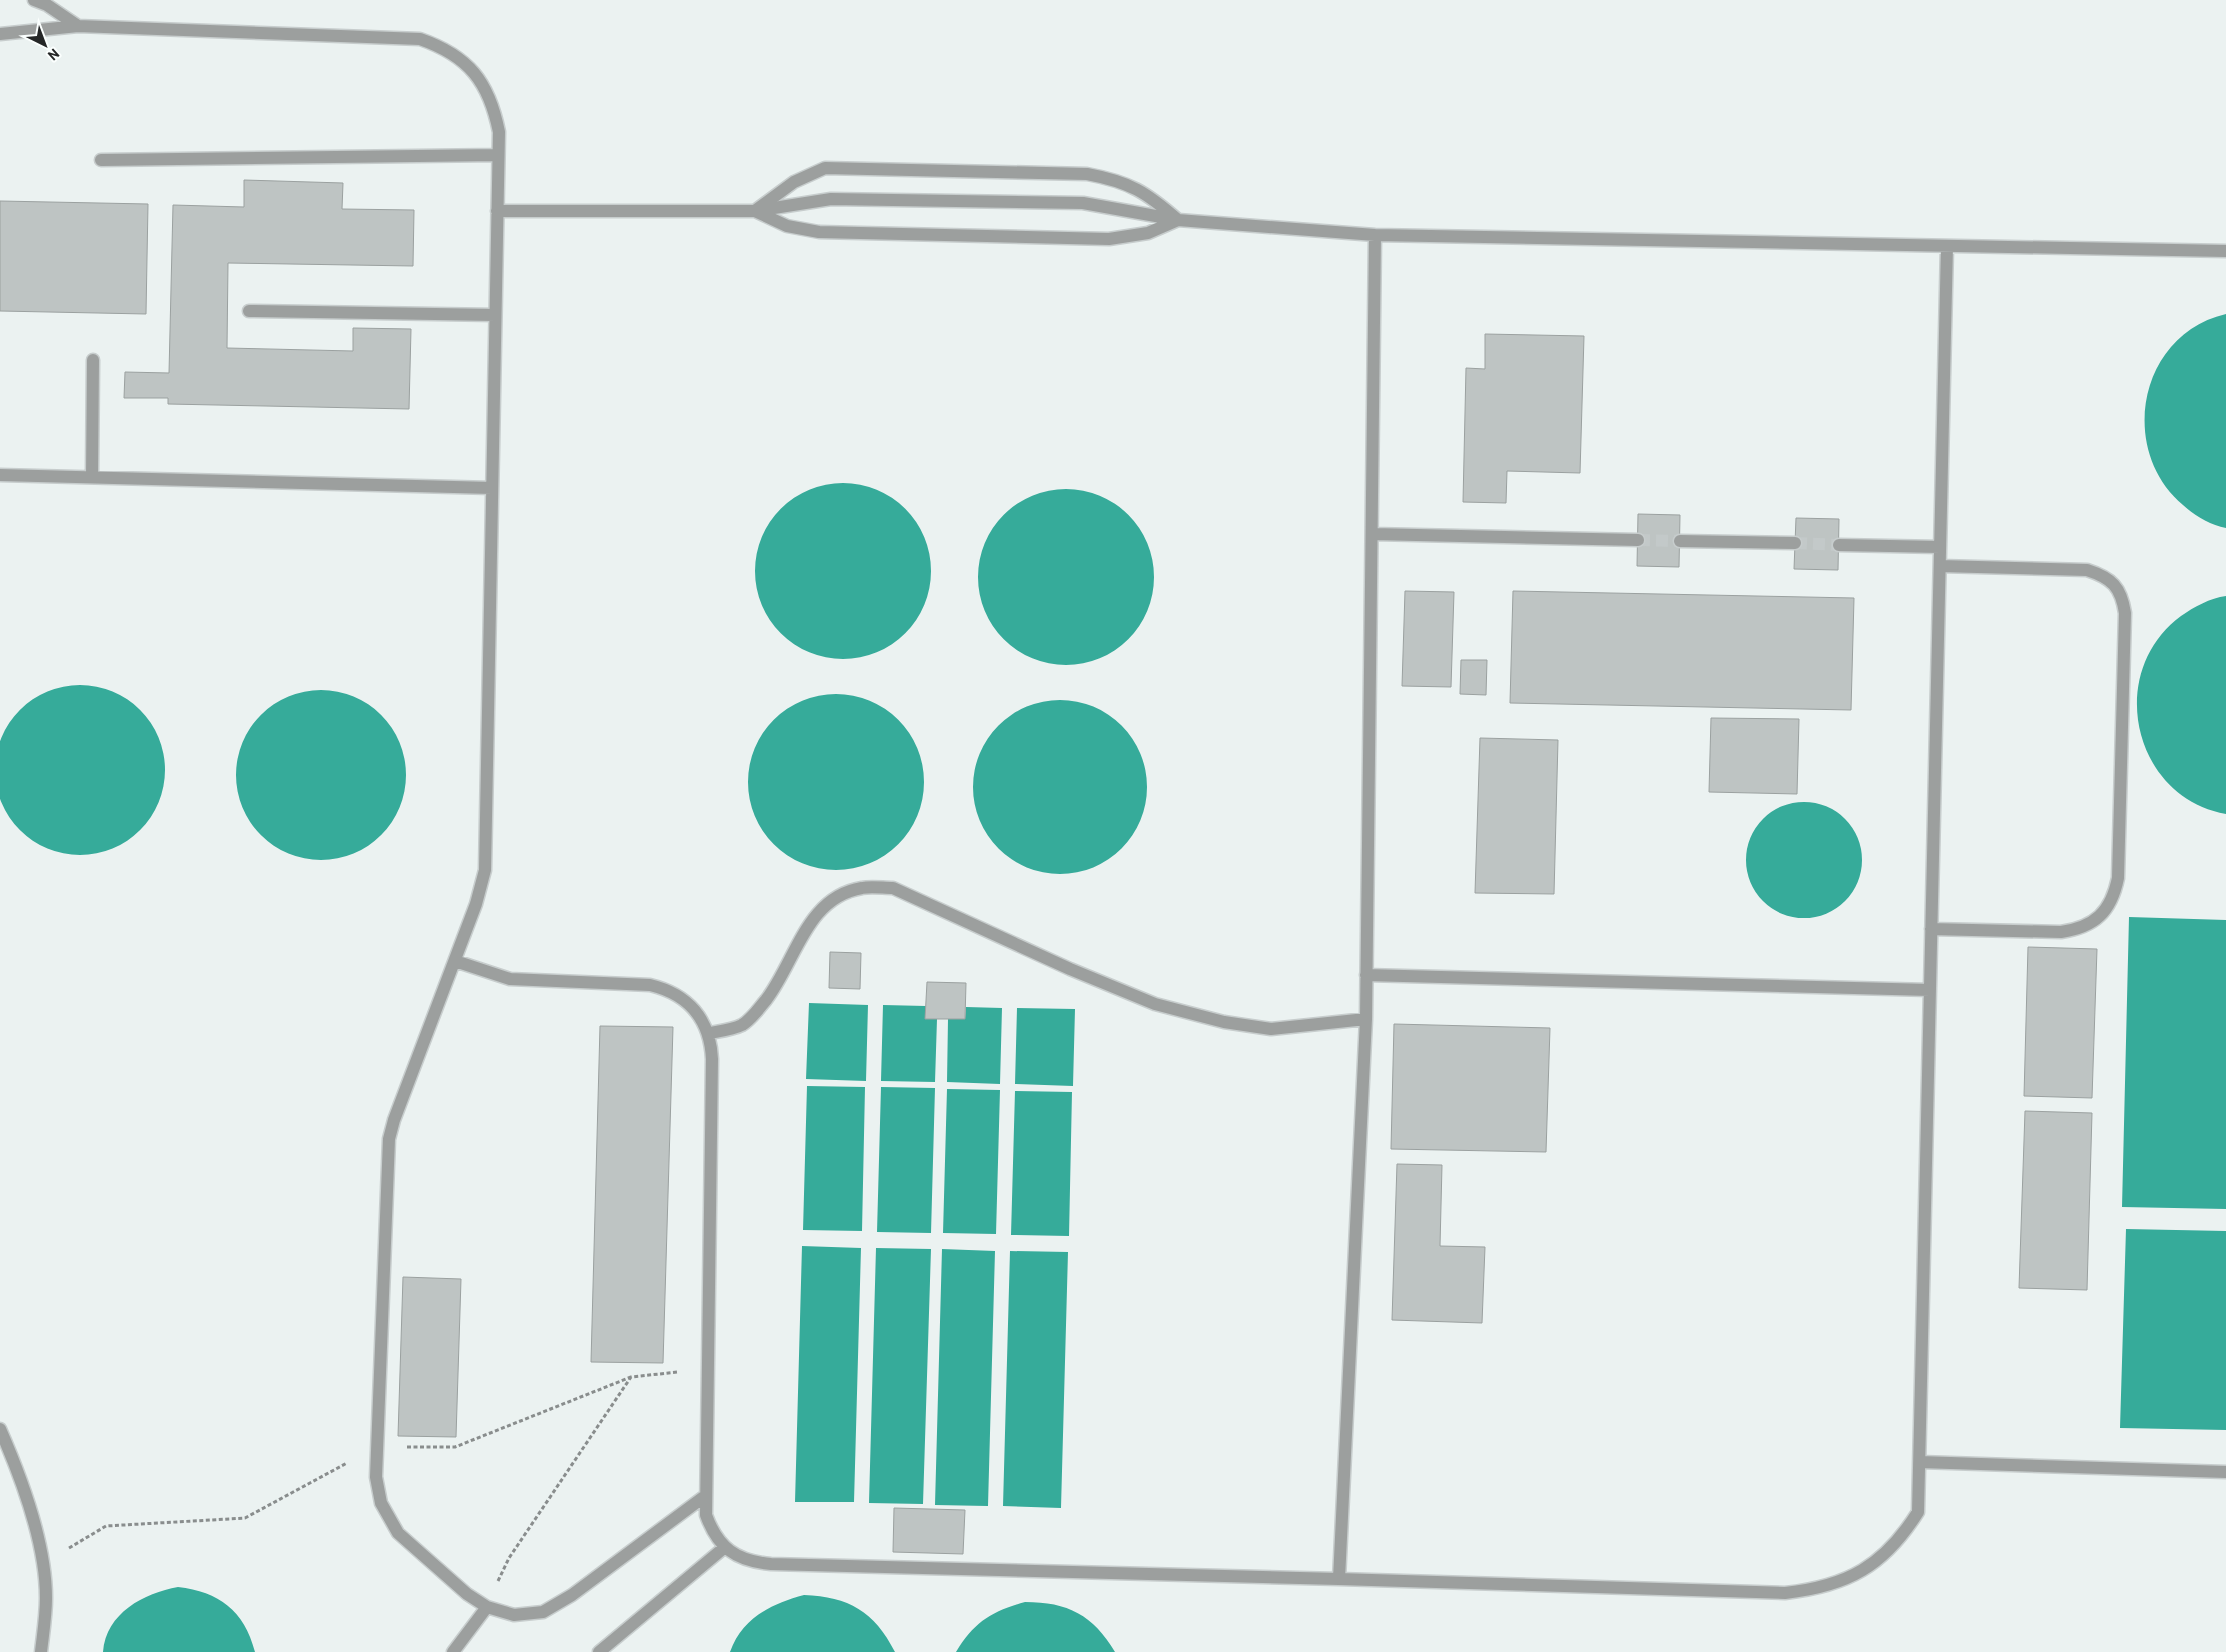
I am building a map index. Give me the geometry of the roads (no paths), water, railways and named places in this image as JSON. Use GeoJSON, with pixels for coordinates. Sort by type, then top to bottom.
{"type":"FeatureCollection","features":[{"type":"Feature","properties":{"kind":"lane"},"geometry":{"type":"LineString","coordinates":[[34,0],[47,5],[78,26]]}},
{"type":"Feature","properties":{"kind":"lane"},"geometry":{"type":"LineString","coordinates":[[0,34],[78,26],[420,39],[440,46],[458,57],[473,71],[486,88],[494,109],[499,132],[484,870],[476,904],[394,1120],[389,1140],[376,1477],[381,1503],[398,1533],[467,1594],[486,1607],[514,1616],[543,1612],[572,1595],[705,1496]]}},
{"type":"Feature","properties":{"kind":"lane"},"geometry":{"type":"LineString","coordinates":[[101,160],[498,155]]}},
{"type":"Feature","properties":{"kind":"lane"},"geometry":{"type":"LineString","coordinates":[[755,211],[794,182],[825,168],[835,168],[1087,174],[1118,180],[1147,195],[1178,220]]}},
{"type":"Feature","properties":{"kind":"lane"},"geometry":{"type":"LineString","coordinates":[[497,211],[755,211],[831,199],[1083,203],[1178,220],[1375,235],[2226,251]]}},
{"type":"Feature","properties":{"kind":"lane"},"geometry":{"type":"LineString","coordinates":[[755,211],[787,226],[818,232],[1109,239],[1148,233],[1178,220]]}},
{"type":"Feature","properties":{"kind":"lane"},"geometry":{"type":"LineString","coordinates":[[1339,1580],[1366,1019],[1375,235]]}},
{"type":"Feature","properties":{"kind":"lane"},"geometry":{"type":"LineString","coordinates":[[455,961],[510,979],[650,985],[667,989],[695,1008],[709,1033],[712,1059],[706,1515],[713,1533],[725,1547],[738,1557],[754,1562],[771,1564],[1785,1593],[1816,1590],[1846,1580],[1873,1564],[1890,1549],[1906,1532],[1918,1512],[1946,246]]}},
{"type":"Feature","properties":{"kind":"lane"},"geometry":{"type":"LineString","coordinates":[[249,311],[496,316]]}},
{"type":"Feature","properties":{"kind":"lane"},"geometry":{"type":"LineString","coordinates":[[92,477],[93,360]]}},
{"type":"Feature","properties":{"kind":"lane"},"geometry":{"type":"LineString","coordinates":[[0,475],[492,488]]}},
{"type":"Feature","properties":{"kind":"lane"},"geometry":{"type":"LineString","coordinates":[[1372,534],[1638,540]]}},
{"type":"Feature","properties":{"kind":"lane"},"geometry":{"type":"LineString","coordinates":[[1680,541],[1795,543]]}},
{"type":"Feature","properties":{"kind":"lane"},"geometry":{"type":"LineString","coordinates":[[1839,544],[1940,547]]}},
{"type":"Feature","properties":{"kind":"lane"},"geometry":{"type":"LineString","coordinates":[[1931,928],[2061,932],[2079,929],[2095,921],[2107,909],[2115,894],[2118,878],[2125,613],[2123,599],[2116,586],[2104,575],[2087,570],[1940,566]]}},
{"type":"Feature","properties":{"kind":"lane"},"geometry":{"type":"LineString","coordinates":[[709,1033],[738,1027],[755,1013],[770,994],[814,917],[830,901],[863,888],[893,888],[1070,969],[1155,1004],[1224,1022],[1270,1030],[1366,1019]]}},
{"type":"Feature","properties":{"kind":"lane"},"geometry":{"type":"LineString","coordinates":[[1366,975],[1930,990]]}},
{"type":"Feature","properties":{"kind":"lane"},"geometry":{"type":"LineString","coordinates":[[0,1429],[21,1476],[43,1564],[46,1599],[41,1652]]}},
{"type":"Feature","properties":{"kind":"lane"},"geometry":{"type":"LineString","coordinates":[[1920,1462],[2226,1472]]}},
{"type":"Feature","properties":{"kind":"lane"},"geometry":{"type":"LineString","coordinates":[[599,1652],[725,1547]]}},
{"type":"Feature","properties":{"kind":"lane"},"geometry":{"type":"LineString","coordinates":[[453,1652],[486,1607]]}},
{"type":"Feature","properties":{"kind":"tunnel"},"geometry":{"type":"LineString","coordinates":[[1638,540],[1680,541]]}},
{"type":"Feature","properties":{"kind":"tunnel"},"geometry":{"type":"LineString","coordinates":[[1795,543],[1839,545]]}}]}
